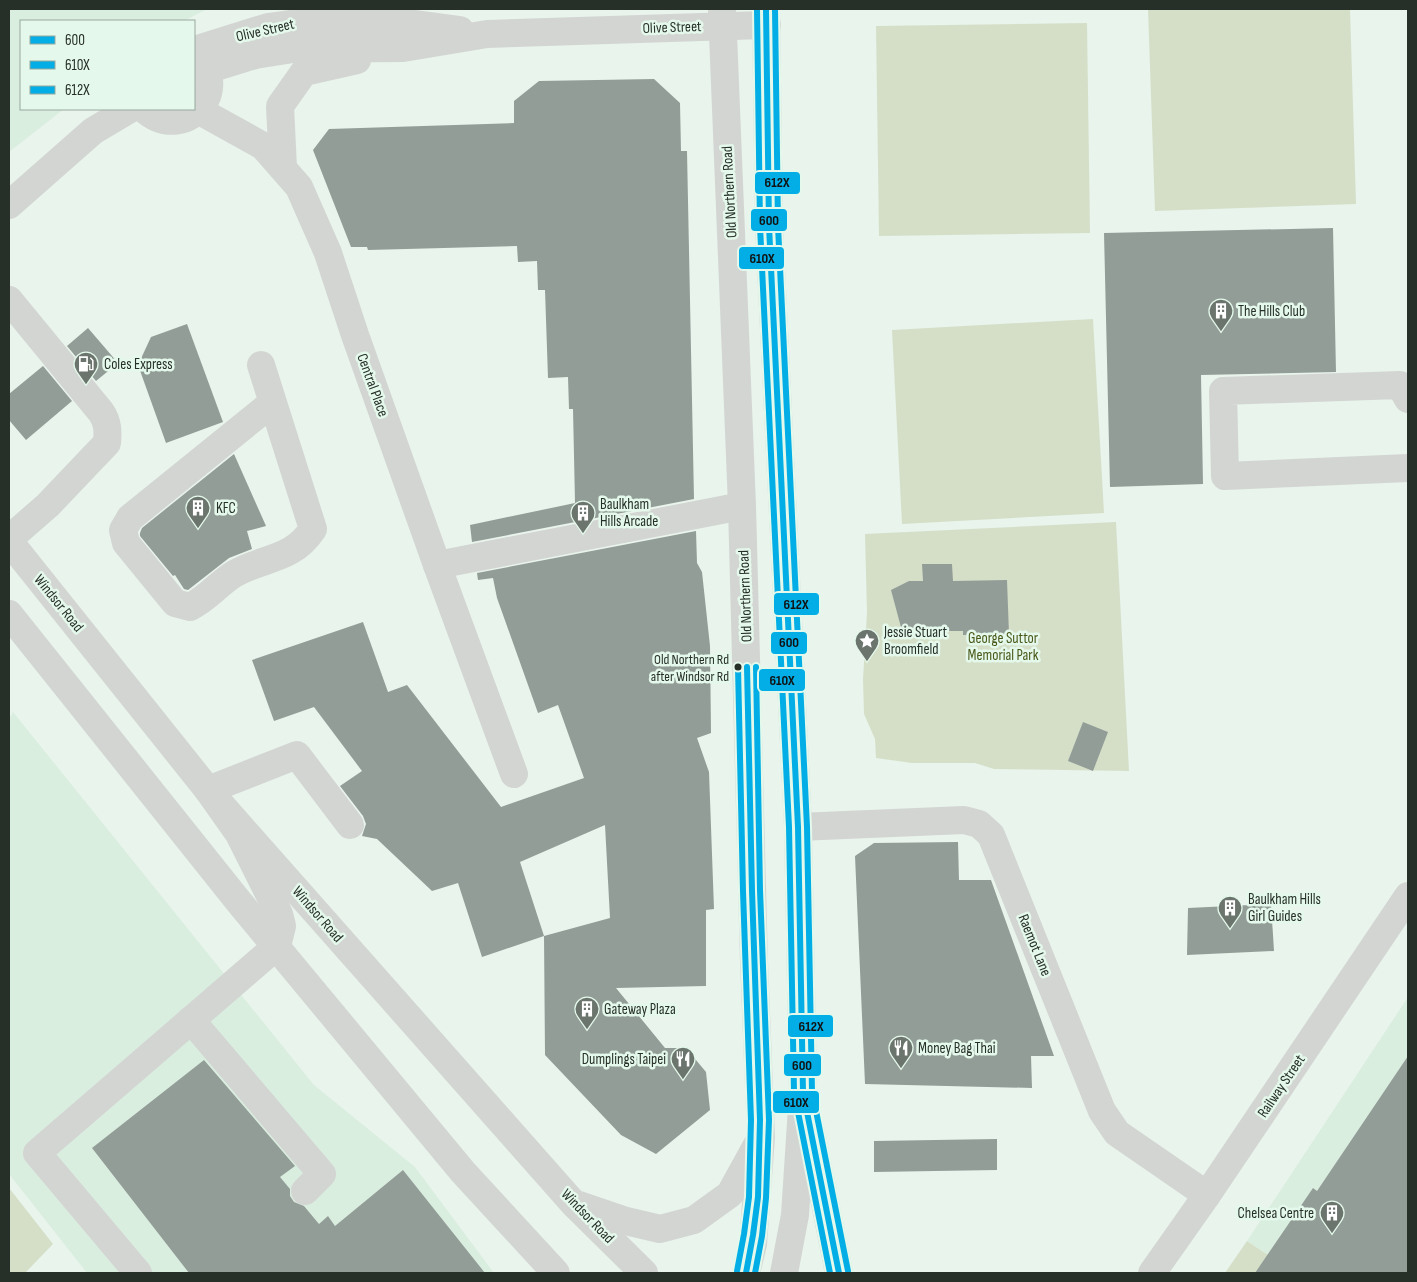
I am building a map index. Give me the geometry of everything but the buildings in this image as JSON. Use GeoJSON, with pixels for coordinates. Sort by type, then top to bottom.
{"type":"FeatureCollection","features":[{"type":"Feature","properties":{"kind":"main road","name":"Olive Street"},"geometry":{"type":"LineString","coordinates":[[198,59],[255,55],[293,49],[403,48],[487,34],[722,17],[767,17]]}},
{"type":"Feature","properties":{"kind":"main road","name":"Old Northern Road"},"geometry":{"type":"LineString","coordinates":[[722,17],[742,506],[754,962],[761,1137],[753,1244],[746,1273]]}},
{"type":"Feature","properties":{"kind":"main road"},"geometry":{"type":"LineString","coordinates":[[767,17],[769,226],[798,827],[803,1092],[795,1215],[784,1273]]}},
{"type":"Feature","properties":{"kind":"main road","name":"Olive Street"},"geometry":{"type":"LineString","coordinates":[[198,59],[268,27],[311,21],[401,22],[487,34]]}},
{"type":"Feature","properties":{"kind":"main road"},"geometry":{"type":"LineString","coordinates":[[283,168],[280,106],[304,72],[403,48]]}},
{"type":"Feature","properties":{"kind":"main road"},"geometry":{"type":"LineString","coordinates":[[145,110],[162,120],[174,122],[185,119],[198,110],[208,94],[209,82],[198,59]]}},
{"type":"Feature","properties":{"kind":"main road"},"geometry":{"type":"LineString","coordinates":[[9,205],[94,131],[128,110]]}},
{"type":"Feature","properties":{"kind":"main road","name":"Central Place"},"geometry":{"type":"LineString","coordinates":[[198,110],[263,146],[299,186],[328,253],[355,335],[437,565],[514,774]]}},
{"type":"Feature","properties":{"kind":"main road"},"geometry":{"type":"LineString","coordinates":[[9,300],[101,412],[107,420],[108,431],[107,443],[48,505],[9,540]]}},
{"type":"Feature","properties":{"kind":"main road"},"geometry":{"type":"LineString","coordinates":[[261,365],[313,529],[305,541],[293,550],[234,574],[190,607],[175,603],[126,543],[123,530],[130,518],[272,403]]}},
{"type":"Feature","properties":{"kind":"main road"},"geometry":{"type":"LineString","coordinates":[[1408,399],[1400,386],[1222,391],[1224,476],[1408,468]]}},
{"type":"Feature","properties":{"kind":"main road"},"geometry":{"type":"LineString","coordinates":[[437,565],[742,506]]}},
{"type":"Feature","properties":{"kind":"main road","name":"Windsor Road"},"geometry":{"type":"LineString","coordinates":[[9,540],[208,790],[574,1204],[644,1273]]}},
{"type":"Feature","properties":{"kind":"main road"},"geometry":{"type":"LineString","coordinates":[[9,614],[239,902],[462,1172],[556,1273]]}},
{"type":"Feature","properties":{"kind":"main road"},"geometry":{"type":"LineString","coordinates":[[138,1273],[37,1153],[276,946],[282,926],[279,914],[239,834],[208,790],[297,755],[350,825]]}},
{"type":"Feature","properties":{"kind":"main road","name":"Raemot Lane"},"geometry":{"type":"LineString","coordinates":[[798,827],[964,820],[979,824],[991,835],[1102,1111],[1117,1133],[1207,1195]]}},
{"type":"Feature","properties":{"kind":"main road","name":"Railway Street"},"geometry":{"type":"LineString","coordinates":[[1152,1273],[1207,1195],[1408,896]]}},
{"type":"Feature","properties":{"kind":"main road"},"geometry":{"type":"LineString","coordinates":[[191,1020],[322,1174],[305,1191]]}},
{"type":"Feature","properties":{"kind":"main road"},"geometry":{"type":"LineString","coordinates":[[803,1092],[839,1273]]}},
{"type":"Feature","properties":{"kind":"main road"},"geometry":{"type":"LineString","coordinates":[[574,1204],[626,1221],[660,1229],[694,1220],[730,1194],[761,1137]]}},
{"type":"Feature","properties":{"kind":"shaded area"},"geometry":{"type":"Polygon","coordinates":[[[9,9],[207,9],[186,20],[20,20],[20,110],[63,110],[9,152],[9,9]]]}},
{"type":"Feature","properties":{"kind":"shaded area"},"geometry":{"type":"Polygon","coordinates":[[[13,712],[314,1085],[415,1167],[494,1273],[87,1273],[9,1174],[9,719],[13,712]]]}},
{"type":"Feature","properties":{"kind":"shaded area"},"geometry":{"type":"Polygon","coordinates":[[[1408,997],[1408,1273],[1295,1273],[1247,1241],[1408,997]]]}},
{"type":"Feature","properties":{"kind":"green space"},"geometry":{"type":"Polygon","coordinates":[[[1148,9],[1350,9],[1356,204],[1155,211],[1148,9]]]}},
{"type":"Feature","properties":{"kind":"green space"},"geometry":{"type":"Polygon","coordinates":[[[1087,23],[1090,233],[879,236],[876,26],[1087,23]]]}},
{"type":"Feature","properties":{"kind":"green space"},"geometry":{"type":"Polygon","coordinates":[[[1093,319],[1104,513],[902,524],[892,330],[1093,319]]]}},
{"type":"Feature","properties":{"kind":"green space","name":"George Suttor Memorial Park"},"geometry":{"type":"Polygon","coordinates":[[[1116,522],[1129,771],[994,769],[975,763],[912,763],[876,758],[875,739],[864,714],[863,679],[867,612],[865,534],[1116,522]]]}},
{"type":"Feature","properties":{"kind":"green space"},"geometry":{"type":"Polygon","coordinates":[[[9,1188],[53,1244],[25,1273],[9,1273],[9,1188]]]}},
{"type":"Feature","properties":{"kind":"green space"},"geometry":{"type":"Polygon","coordinates":[[[1247,1241],[1295,1273],[1225,1273],[1247,1241]]]}},
{"type":"Feature","properties":{"kind":"transit line","name":"610X"},"geometry":{"type":"LineString","coordinates":[[757,9],[760,226],[789,827],[794,1092],[830,1273]]}},
{"type":"Feature","properties":{"kind":"transit line","name":"600"},"geometry":{"type":"LineString","coordinates":[[766,9],[769,226],[798,827],[803,1092],[839,1273]]}},
{"type":"Feature","properties":{"kind":"transit line","name":"612X"},"geometry":{"type":"LineString","coordinates":[[775,9],[778,226],[807,827],[812,1091],[848,1271]]}},
{"type":"Feature","properties":{"kind":"transit line","name":"612X"},"geometry":{"type":"LineString","coordinates":[[737,1271],[749,1197],[751,1120],[738,667]]}},
{"type":"Feature","properties":{"kind":"transit line","name":"600"},"geometry":{"type":"LineString","coordinates":[[746,1273],[758,1197],[760,1120],[747,667]]}},
{"type":"Feature","properties":{"kind":"transit line","name":"610X"},"geometry":{"type":"LineString","coordinates":[[755,1273],[762,1236],[766,1198],[769,1120],[760,890],[756,667]]}},
{"type":"Feature","properties":{"kind":"place","name":"The Hills Club"},"geometry":{"type":"Point","coordinates":[1221,332]}},
{"type":"Feature","properties":{"kind":"place","name":"Coles Express"},"geometry":{"type":"Point","coordinates":[86,385]}},
{"type":"Feature","properties":{"kind":"place","name":"KFC"},"geometry":{"type":"Point","coordinates":[198,529]}},
{"type":"Feature","properties":{"kind":"place","name":"Baulkham Hills Arcade"},"geometry":{"type":"Point","coordinates":[583,534]}},
{"type":"Feature","properties":{"kind":"place","name":"Jessie Stuart Broomfield"},"geometry":{"type":"Point","coordinates":[867,662]}},
{"type":"Feature","properties":{"kind":"place","name":"Old Northern Rd after Windsor Rd"},"geometry":{"type":"Point","coordinates":[738,667]}},
{"type":"Feature","properties":{"kind":"place","name":"Baulkham Hills Girl Guides"},"geometry":{"type":"Point","coordinates":[1230,929]}},
{"type":"Feature","properties":{"kind":"place","name":"Gateway Plaza"},"geometry":{"type":"Point","coordinates":[587,1030]}},
{"type":"Feature","properties":{"kind":"place","name":"Money Bag Thai"},"geometry":{"type":"Point","coordinates":[901,1069]}},
{"type":"Feature","properties":{"kind":"place","name":"Dumplings Taipei"},"geometry":{"type":"Point","coordinates":[683,1080]}},
{"type":"Feature","properties":{"kind":"place","name":"Chelsea Centre"},"geometry":{"type":"Point","coordinates":[1332,1234]}}]}
